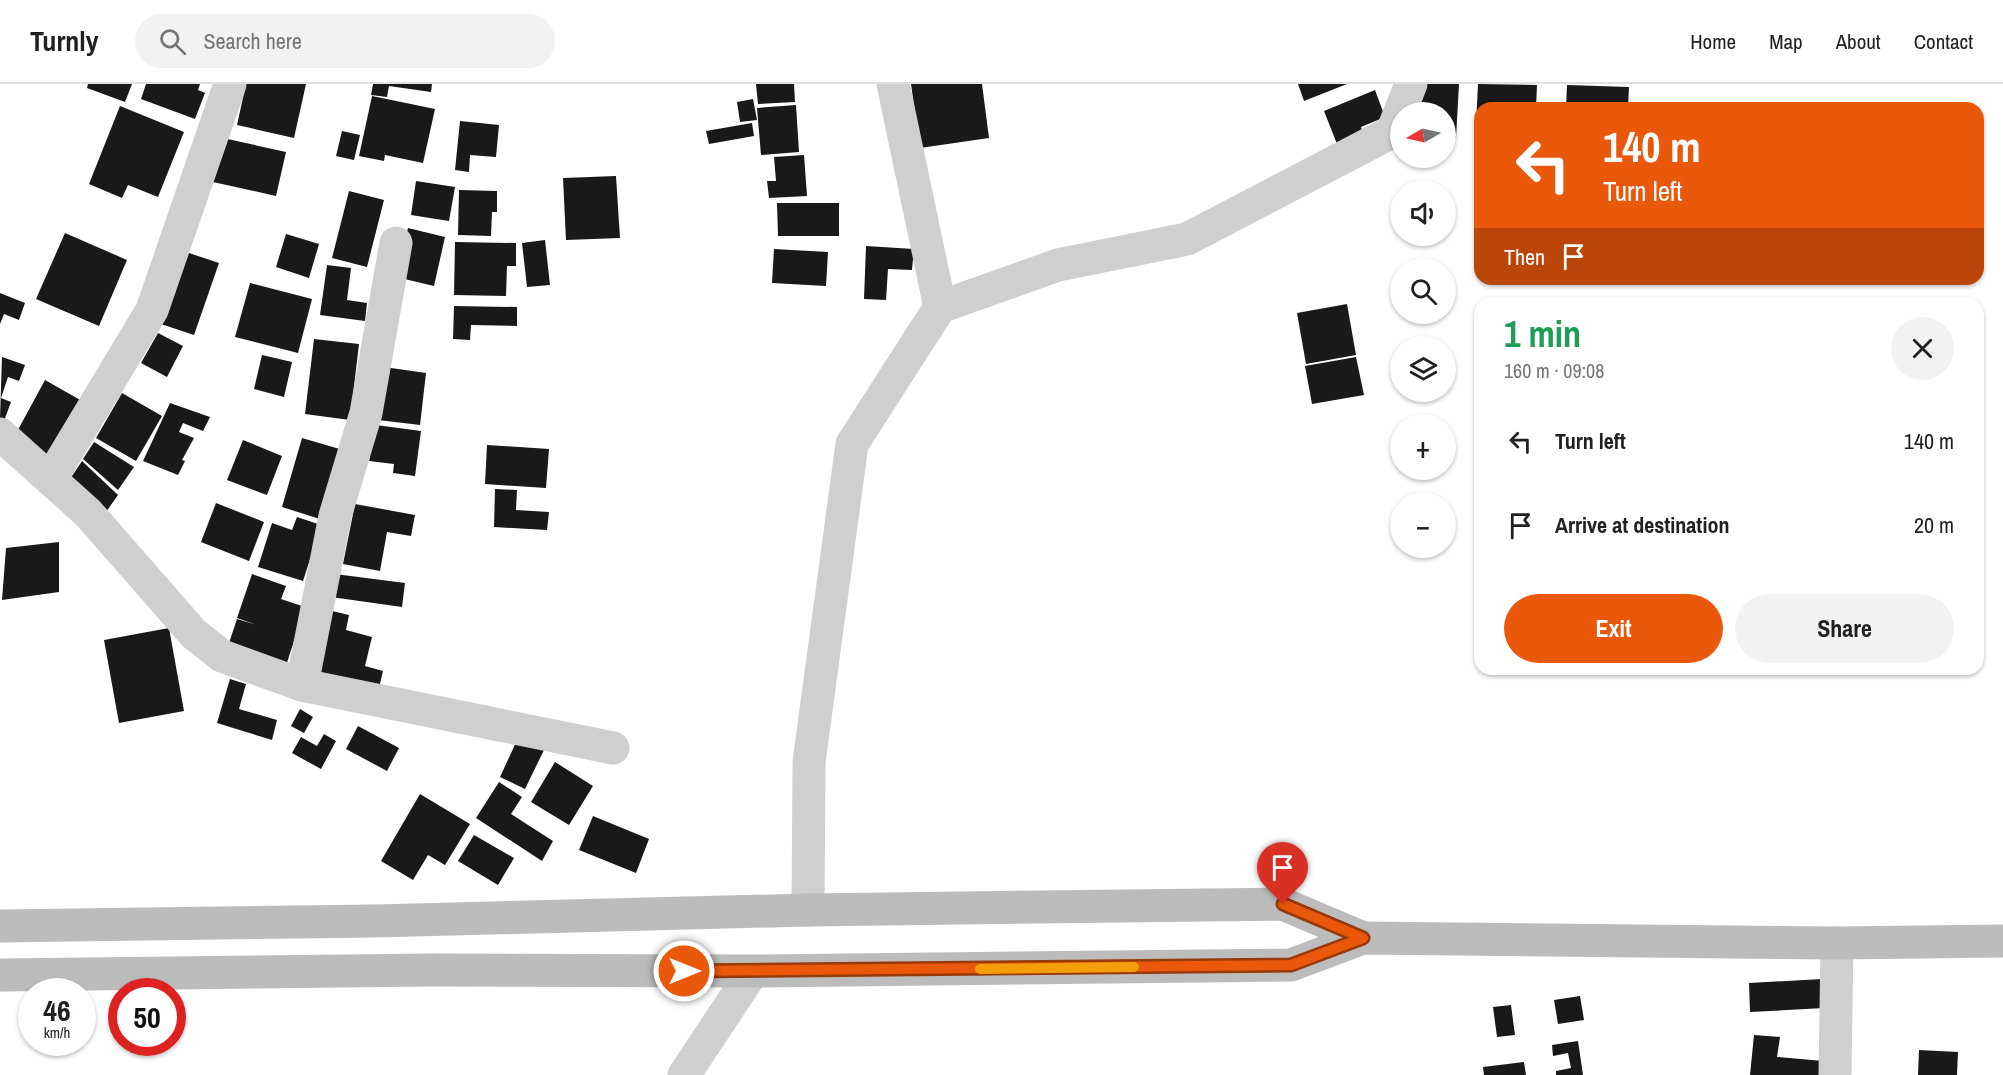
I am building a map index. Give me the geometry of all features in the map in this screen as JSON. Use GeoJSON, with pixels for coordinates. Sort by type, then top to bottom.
{"type":"FeatureCollection","features":[{"type":"Feature","properties":{"kind":"main road"},"geometry":{"type":"LineString","coordinates":[[0,926],[363,921],[808,909],[1283,904],[1363,938]]}},
{"type":"Feature","properties":{"kind":"main road"},"geometry":{"type":"LineString","coordinates":[[0,975],[432,970],[753,971],[1291,965],[1363,938],[1837,943],[2003,941]]}},
{"type":"Feature","properties":{"kind":"street"},"geometry":{"type":"LineString","coordinates":[[51,478],[152,310],[230,84]]}},
{"type":"Feature","properties":{"kind":"street"},"geometry":{"type":"LineString","coordinates":[[893,84],[940,307]]}},
{"type":"Feature","properties":{"kind":"street"},"geometry":{"type":"LineString","coordinates":[[808,909],[809,762],[852,444],[940,307],[1058,265],[1187,239],[1392,132],[1411,84]]}},
{"type":"Feature","properties":{"kind":"street"},"geometry":{"type":"LineString","coordinates":[[302,685],[335,516],[366,413],[396,243]]}},
{"type":"Feature","properties":{"kind":"street"},"geometry":{"type":"LineString","coordinates":[[0,434],[88,513],[194,634],[222,656],[302,685],[613,748]]}},
{"type":"Feature","properties":{"kind":"street"},"geometry":{"type":"LineString","coordinates":[[1835,1075],[1837,943]]}},
{"type":"Feature","properties":{"kind":"street"},"geometry":{"type":"LineString","coordinates":[[684,1075],[753,971]]}},
{"type":"Feature","properties":{"kind":"building"},"geometry":{"type":"Polygon","coordinates":[[[88,84],[132,84],[125,102],[87,88],[88,84]]]}},
{"type":"Feature","properties":{"kind":"building"},"geometry":{"type":"Polygon","coordinates":[[[146,84],[200,84],[198,90],[205,93],[195,119],[141,99],[146,84]]]}},
{"type":"Feature","properties":{"kind":"building"},"geometry":{"type":"Polygon","coordinates":[[[246,84],[306,84],[294,138],[237,125],[246,84]]]}},
{"type":"Feature","properties":{"kind":"building"},"geometry":{"type":"Polygon","coordinates":[[[373,84],[432,84],[431,92],[389,86],[387,97],[371,95],[373,84]]]}},
{"type":"Feature","properties":{"kind":"building"},"geometry":{"type":"Polygon","coordinates":[[[756,84],[794,84],[795,102],[758,104],[756,84]]]}},
{"type":"Feature","properties":{"kind":"building"},"geometry":{"type":"Polygon","coordinates":[[[911,84],[982,84],[989,138],[920,148],[911,84]]]}},
{"type":"Feature","properties":{"kind":"building"},"geometry":{"type":"Polygon","coordinates":[[[1298,84],[1347,84],[1304,101],[1298,84]]]}},
{"type":"Feature","properties":{"kind":"building"},"geometry":{"type":"Polygon","coordinates":[[[1418,84],[1459,84],[1456,138],[1456,102],[1417,102],[1418,84]]]}},
{"type":"Feature","properties":{"kind":"building"},"geometry":{"type":"Polygon","coordinates":[[[1478,84],[1537,85],[1536,102],[1477,102],[1478,84]]]}},
{"type":"Feature","properties":{"kind":"building"},"geometry":{"type":"Polygon","coordinates":[[[1567,85],[1629,87],[1628,102],[1566,102],[1567,85]]]}},
{"type":"Feature","properties":{"kind":"building"},"geometry":{"type":"Polygon","coordinates":[[[1375,90],[1385,117],[1361,127],[1363,134],[1337,144],[1324,111],[1375,90]]]}},
{"type":"Feature","properties":{"kind":"building"},"geometry":{"type":"Polygon","coordinates":[[[372,96],[435,109],[423,163],[385,155],[384,161],[359,156],[372,96]]]}},
{"type":"Feature","properties":{"kind":"building"},"geometry":{"type":"Polygon","coordinates":[[[753,99],[757,120],[740,122],[737,102],[753,99]]]}},
{"type":"Feature","properties":{"kind":"building"},"geometry":{"type":"Polygon","coordinates":[[[796,105],[799,152],[761,155],[757,108],[796,105]]]}},
{"type":"Feature","properties":{"kind":"building"},"geometry":{"type":"Polygon","coordinates":[[[120,106],[184,132],[158,197],[128,185],[122,198],[89,184],[120,106]]]}},
{"type":"Feature","properties":{"kind":"building"},"geometry":{"type":"Polygon","coordinates":[[[460,121],[499,125],[496,157],[470,155],[469,172],[455,170],[460,121]]]}},
{"type":"Feature","properties":{"kind":"building"},"geometry":{"type":"Polygon","coordinates":[[[752,123],[754,136],[709,144],[706,131],[752,123]]]}},
{"type":"Feature","properties":{"kind":"building"},"geometry":{"type":"Polygon","coordinates":[[[342,131],[360,135],[354,160],[336,156],[342,131]]]}},
{"type":"Feature","properties":{"kind":"building"},"geometry":{"type":"Polygon","coordinates":[[[223,138],[286,152],[276,196],[213,182],[223,138]]]}},
{"type":"Feature","properties":{"kind":"building"},"geometry":{"type":"Polygon","coordinates":[[[804,155],[807,196],[769,198],[767,181],[776,181],[774,157],[804,155]]]}},
{"type":"Feature","properties":{"kind":"building"},"geometry":{"type":"Polygon","coordinates":[[[616,176],[620,238],[566,240],[563,178],[616,176]]]}},
{"type":"Feature","properties":{"kind":"building"},"geometry":{"type":"Polygon","coordinates":[[[416,181],[455,187],[449,221],[411,215],[416,181]]]}},
{"type":"Feature","properties":{"kind":"building"},"geometry":{"type":"Polygon","coordinates":[[[459,190],[497,191],[497,212],[492,212],[491,236],[458,235],[459,190]]]}},
{"type":"Feature","properties":{"kind":"building"},"geometry":{"type":"Polygon","coordinates":[[[349,191],[384,200],[367,267],[332,258],[349,191]]]}},
{"type":"Feature","properties":{"kind":"building"},"geometry":{"type":"Polygon","coordinates":[[[777,203],[839,203],[839,236],[778,236],[777,203]]]}},
{"type":"Feature","properties":{"kind":"building"},"geometry":{"type":"Polygon","coordinates":[[[408,228],[445,237],[434,286],[396,277],[408,228]]]}},
{"type":"Feature","properties":{"kind":"building"},"geometry":{"type":"Polygon","coordinates":[[[65,233],[127,260],[99,326],[36,299],[65,233]]]}},
{"type":"Feature","properties":{"kind":"building"},"geometry":{"type":"Polygon","coordinates":[[[286,234],[319,244],[309,278],[276,267],[286,234]]]}},
{"type":"Feature","properties":{"kind":"building"},"geometry":{"type":"Polygon","coordinates":[[[545,240],[550,285],[527,287],[522,243],[545,240]]]}},
{"type":"Feature","properties":{"kind":"building"},"geometry":{"type":"Polygon","coordinates":[[[455,242],[516,243],[516,266],[507,266],[506,296],[454,295],[455,242]]]}},
{"type":"Feature","properties":{"kind":"building"},"geometry":{"type":"Polygon","coordinates":[[[866,246],[914,249],[912,270],[888,269],[886,300],[864,299],[866,246]]]}},
{"type":"Feature","properties":{"kind":"building"},"geometry":{"type":"Polygon","coordinates":[[[774,249],[828,252],[826,286],[772,283],[774,249]]]}},
{"type":"Feature","properties":{"kind":"building"},"geometry":{"type":"Polygon","coordinates":[[[186,252],[219,263],[194,335],[161,324],[186,252]]]}},
{"type":"Feature","properties":{"kind":"building"},"geometry":{"type":"Polygon","coordinates":[[[327,265],[351,268],[347,300],[367,303],[365,321],[320,315],[327,265]]]}},
{"type":"Feature","properties":{"kind":"building"},"geometry":{"type":"Polygon","coordinates":[[[250,283],[312,299],[298,353],[235,337],[250,283]]]}},
{"type":"Feature","properties":{"kind":"building"},"geometry":{"type":"Polygon","coordinates":[[[0,293],[25,303],[19,320],[4,314],[0,324],[0,293]]]}},
{"type":"Feature","properties":{"kind":"building"},"geometry":{"type":"Polygon","coordinates":[[[1347,304],[1356,355],[1306,364],[1297,313],[1347,304]]]}},
{"type":"Feature","properties":{"kind":"building"},"geometry":{"type":"Polygon","coordinates":[[[454,306],[517,307],[517,326],[471,325],[470,340],[453,339],[454,306]]]}},
{"type":"Feature","properties":{"kind":"building"},"geometry":{"type":"Polygon","coordinates":[[[158,333],[183,346],[167,377],[141,363],[158,333]]]}},
{"type":"Feature","properties":{"kind":"building"},"geometry":{"type":"Polygon","coordinates":[[[314,339],[359,344],[350,420],[305,414],[314,339]]]}},
{"type":"Feature","properties":{"kind":"building"},"geometry":{"type":"Polygon","coordinates":[[[262,355],[292,362],[284,397],[254,389],[262,355]]]}},
{"type":"Feature","properties":{"kind":"building"},"geometry":{"type":"Polygon","coordinates":[[[2,357],[25,365],[19,381],[8,377],[1,398],[11,402],[4,421],[0,418],[2,357]]]}},
{"type":"Feature","properties":{"kind":"building"},"geometry":{"type":"Polygon","coordinates":[[[1356,357],[1364,395],[1312,404],[1305,366],[1356,357]]]}},
{"type":"Feature","properties":{"kind":"building"},"geometry":{"type":"Polygon","coordinates":[[[384,367],[426,373],[420,425],[378,420],[384,367]]]}},
{"type":"Feature","properties":{"kind":"building"},"geometry":{"type":"Polygon","coordinates":[[[45,380],[82,401],[51,459],[13,439],[45,380]]]}},
{"type":"Feature","properties":{"kind":"building"},"geometry":{"type":"Polygon","coordinates":[[[122,393],[162,416],[136,461],[96,438],[122,393]]]}},
{"type":"Feature","properties":{"kind":"building"},"geometry":{"type":"Polygon","coordinates":[[[170,403],[210,417],[203,431],[183,423],[179,432],[194,438],[182,460],[185,461],[178,475],[143,461],[170,403]]]}},
{"type":"Feature","properties":{"kind":"building"},"geometry":{"type":"Polygon","coordinates":[[[376,425],[421,431],[415,476],[393,473],[394,464],[369,461],[376,425]]]}},
{"type":"Feature","properties":{"kind":"building"},"geometry":{"type":"Polygon","coordinates":[[[302,438],[343,450],[323,520],[282,507],[302,438]]]}},
{"type":"Feature","properties":{"kind":"building"},"geometry":{"type":"Polygon","coordinates":[[[243,440],[282,456],[267,495],[227,480],[243,440]]]}},
{"type":"Feature","properties":{"kind":"building"},"geometry":{"type":"Polygon","coordinates":[[[94,442],[134,467],[118,490],[83,459],[94,442]]]}},
{"type":"Feature","properties":{"kind":"building"},"geometry":{"type":"Polygon","coordinates":[[[487,445],[549,449],[546,488],[485,484],[487,445]]]}},
{"type":"Feature","properties":{"kind":"building"},"geometry":{"type":"Polygon","coordinates":[[[82,461],[118,495],[101,519],[66,485],[82,461]]]}},
{"type":"Feature","properties":{"kind":"building"},"geometry":{"type":"Polygon","coordinates":[[[495,489],[517,490],[516,510],[549,512],[547,530],[494,527],[495,489]]]}},
{"type":"Feature","properties":{"kind":"building"},"geometry":{"type":"Polygon","coordinates":[[[216,503],[264,522],[249,561],[201,542],[216,503]]]}},
{"type":"Feature","properties":{"kind":"building"},"geometry":{"type":"Polygon","coordinates":[[[355,504],[415,515],[411,536],[387,532],[380,571],[343,564],[355,504]]]}},
{"type":"Feature","properties":{"kind":"building"},"geometry":{"type":"Polygon","coordinates":[[[297,517],[321,525],[303,581],[258,567],[272,523],[292,530],[297,517]]]}},
{"type":"Feature","properties":{"kind":"building"},"geometry":{"type":"Polygon","coordinates":[[[59,542],[59,592],[2,600],[6,548],[59,542]]]}},
{"type":"Feature","properties":{"kind":"building"},"geometry":{"type":"Polygon","coordinates":[[[252,574],[286,586],[281,599],[305,607],[283,675],[225,655],[237,619],[257,625],[237,618],[252,574]]]}},
{"type":"Feature","properties":{"kind":"building"},"geometry":{"type":"Polygon","coordinates":[[[335,574],[405,583],[402,607],[331,597],[335,574]]]}},
{"type":"Feature","properties":{"kind":"building"},"geometry":{"type":"Polygon","coordinates":[[[332,611],[349,615],[346,630],[372,637],[365,666],[383,671],[379,688],[316,672],[332,611]]]}},
{"type":"Feature","properties":{"kind":"building"},"geometry":{"type":"Polygon","coordinates":[[[169,628],[184,711],[119,723],[104,640],[169,628]]]}},
{"type":"Feature","properties":{"kind":"building"},"geometry":{"type":"Polygon","coordinates":[[[230,679],[246,684],[239,709],[277,720],[272,740],[217,723],[230,679]]]}},
{"type":"Feature","properties":{"kind":"building"},"geometry":{"type":"Polygon","coordinates":[[[300,709],[313,717],[304,733],[291,726],[300,709]]]}},
{"type":"Feature","properties":{"kind":"building"},"geometry":{"type":"Polygon","coordinates":[[[358,726],[399,748],[387,771],[346,749],[358,726]]]}},
{"type":"Feature","properties":{"kind":"building"},"geometry":{"type":"Polygon","coordinates":[[[324,734],[336,741],[321,769],[292,753],[301,737],[317,746],[324,734]]]}},
{"type":"Feature","properties":{"kind":"building"},"geometry":{"type":"Polygon","coordinates":[[[518,738],[544,750],[525,789],[500,777],[518,738]]]}},
{"type":"Feature","properties":{"kind":"building"},"geometry":{"type":"Polygon","coordinates":[[[555,762],[593,786],[569,825],[531,802],[555,762]]]}},
{"type":"Feature","properties":{"kind":"building"},"geometry":{"type":"Polygon","coordinates":[[[499,782],[522,797],[511,814],[553,841],[542,861],[476,818],[499,782]]]}},
{"type":"Feature","properties":{"kind":"building"},"geometry":{"type":"Polygon","coordinates":[[[420,794],[470,824],[445,865],[428,855],[413,880],[381,861],[420,794]]]}},
{"type":"Feature","properties":{"kind":"building"},"geometry":{"type":"Polygon","coordinates":[[[593,816],[649,839],[636,873],[579,850],[593,816]]]}},
{"type":"Feature","properties":{"kind":"building"},"geometry":{"type":"Polygon","coordinates":[[[474,835],[514,858],[498,885],[458,861],[474,835]]]}},
{"type":"Feature","properties":{"kind":"building"},"geometry":{"type":"Polygon","coordinates":[[[1822,979],[1824,1008],[1750,1012],[1749,983],[1822,979]]]}},
{"type":"Feature","properties":{"kind":"building"},"geometry":{"type":"Polygon","coordinates":[[[1580,996],[1584,1020],[1558,1024],[1554,1000],[1580,996]]]}},
{"type":"Feature","properties":{"kind":"building"},"geometry":{"type":"Polygon","coordinates":[[[1511,1005],[1515,1035],[1497,1037],[1493,1007],[1511,1005]]]}},
{"type":"Feature","properties":{"kind":"building"},"geometry":{"type":"Polygon","coordinates":[[[1754,1035],[1780,1037],[1777,1057],[1823,1061],[1822,1075],[1750,1075],[1754,1035]]]}},
{"type":"Feature","properties":{"kind":"building"},"geometry":{"type":"Polygon","coordinates":[[[1578,1041],[1583,1075],[1556,1075],[1556,1071],[1571,1068],[1568,1053],[1553,1056],[1552,1045],[1578,1041]]]}},
{"type":"Feature","properties":{"kind":"building"},"geometry":{"type":"Polygon","coordinates":[[[1919,1050],[1958,1052],[1957,1075],[1918,1075],[1919,1050]]]}},
{"type":"Feature","properties":{"kind":"building"},"geometry":{"type":"Polygon","coordinates":[[[1524,1062],[1526,1075],[1484,1075],[1483,1067],[1524,1062]]]}},
{"type":"Feature","properties":{"kind":"slow traffic"},"geometry":{"type":"LineString","coordinates":[[980,969],[1134,967]]}},
{"type":"Feature","properties":{"kind":"route"},"geometry":{"type":"LineString","coordinates":[[684,971],[1291,965],[1363,938],[1283,904]]}}]}
